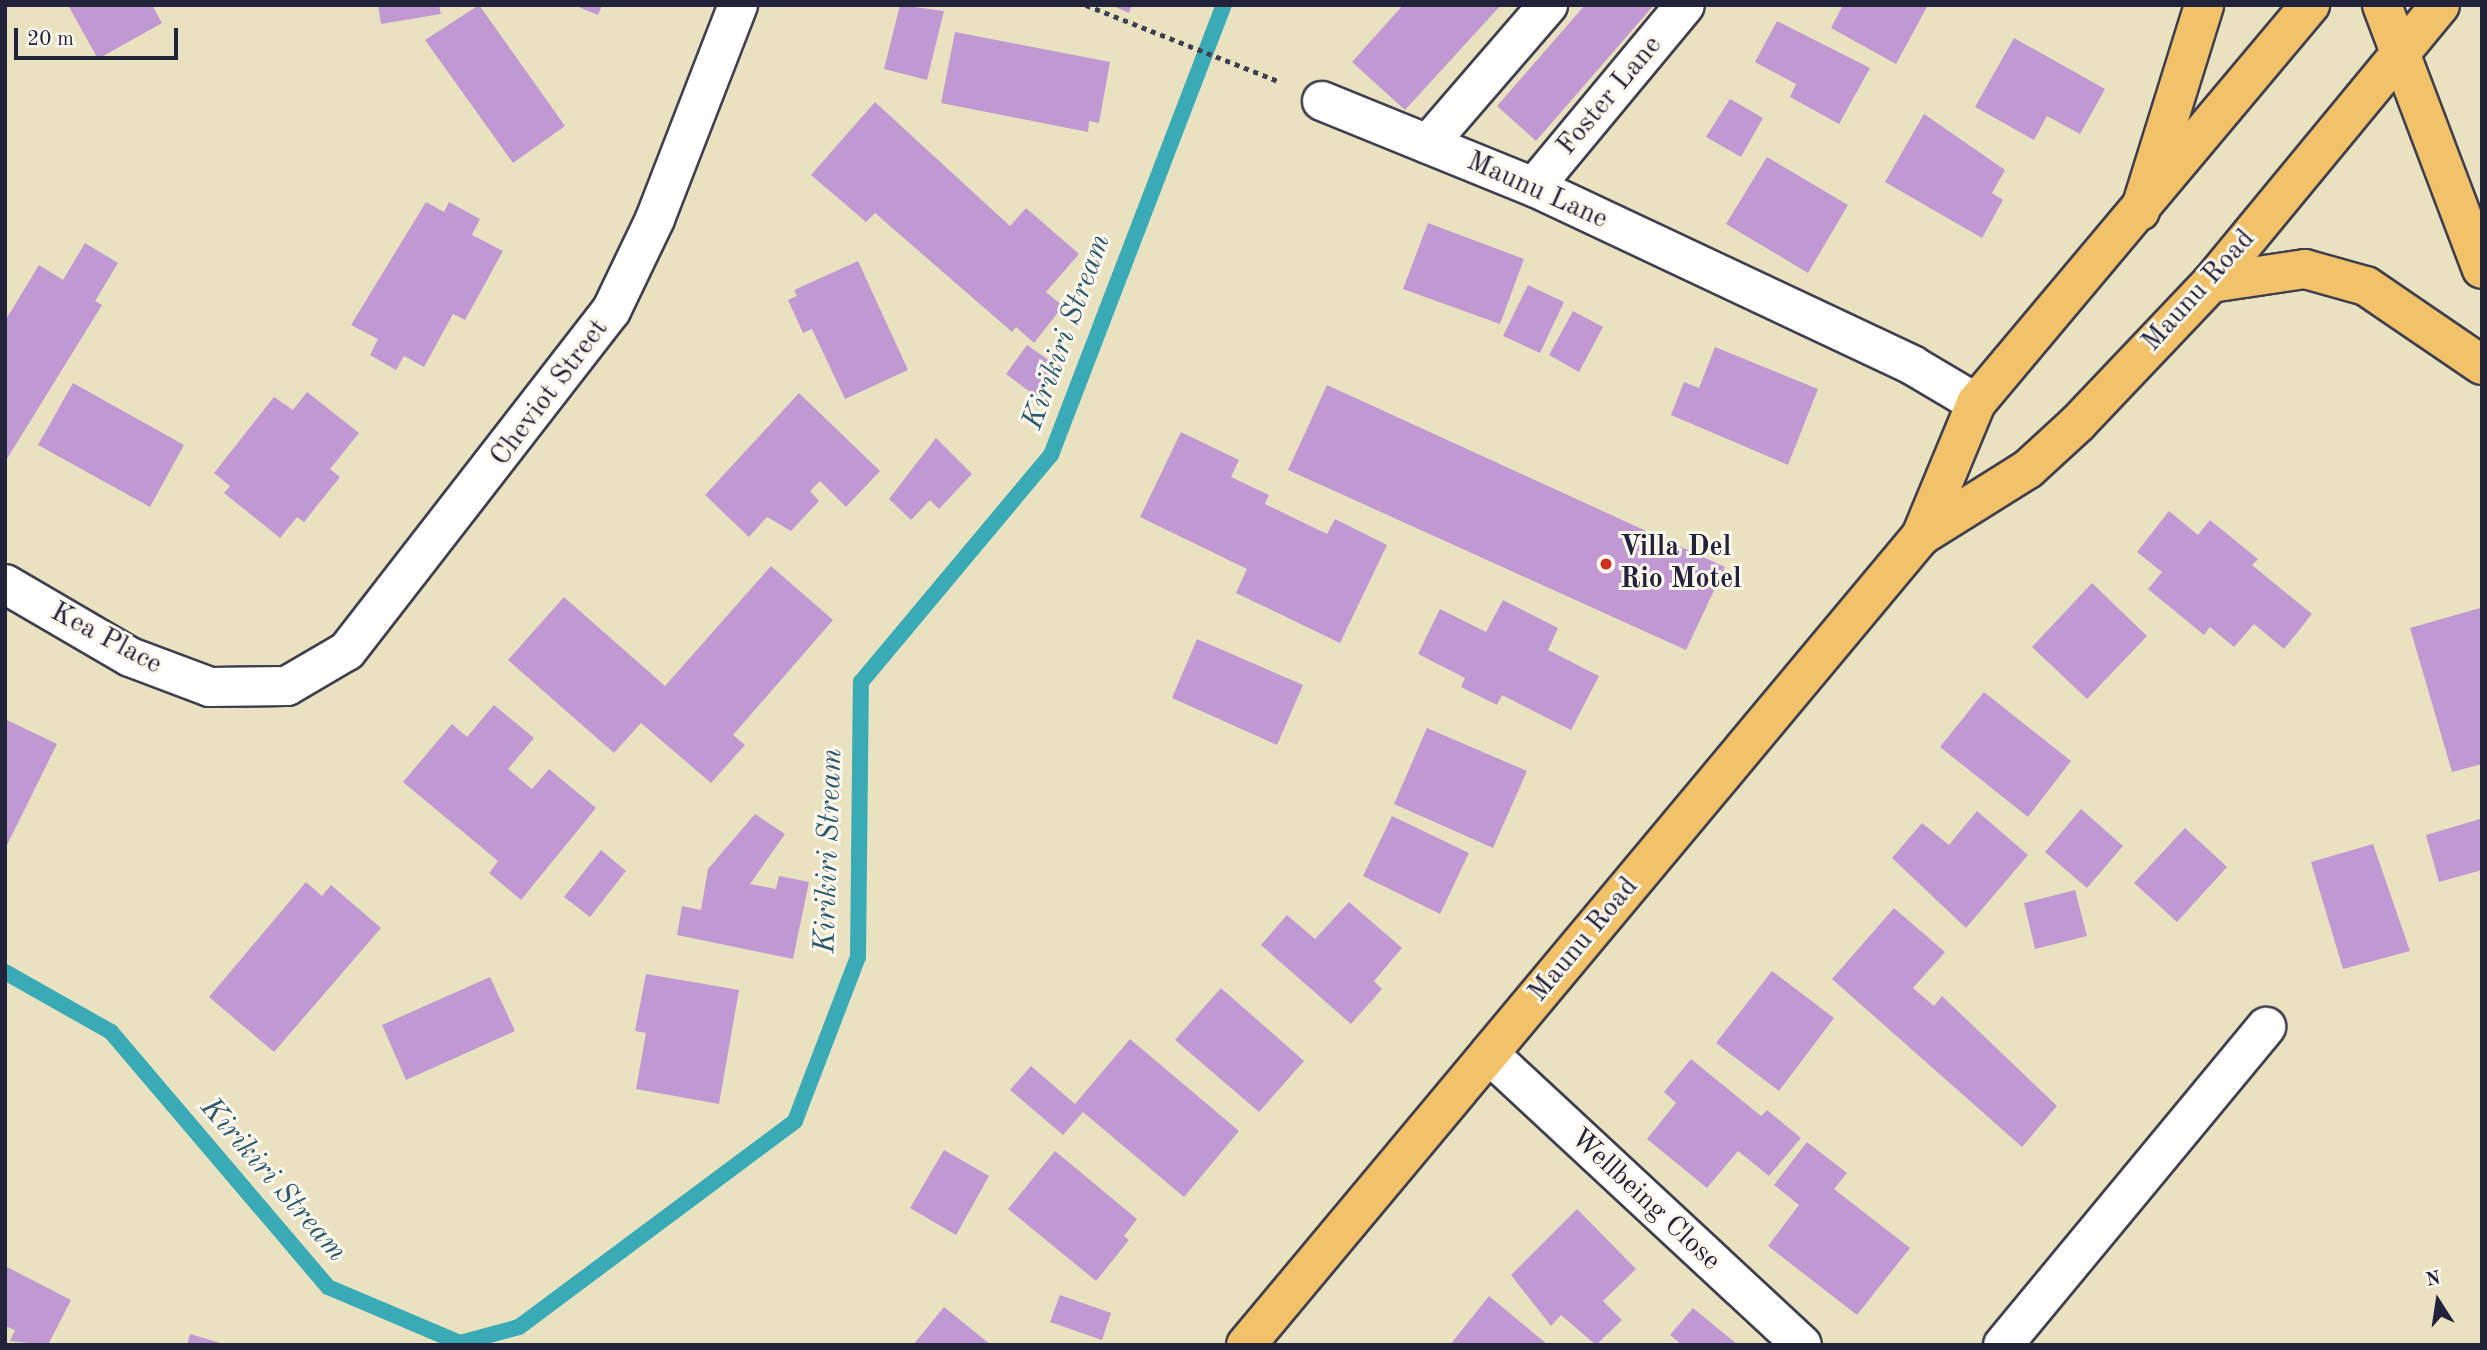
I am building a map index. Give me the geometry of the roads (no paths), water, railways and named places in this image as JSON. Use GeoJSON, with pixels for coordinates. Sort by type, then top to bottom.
{"type":"FeatureCollection","features":[{"type":"Feature","properties":{"kind":"main road"},"geometry":{"type":"LineString","coordinates":[[2140,211],[2204,5]]}},
{"type":"Feature","properties":{"kind":"main road","name":"Maunu Road"},"geometry":{"type":"LineString","coordinates":[[1246,1345],[1921,536],[1976,403],[2140,211],[2310,5]]}},
{"type":"Feature","properties":{"kind":"main road"},"geometry":{"type":"LineString","coordinates":[[2382,5],[2482,269]]}},
{"type":"Feature","properties":{"kind":"main road","name":"Maunu Road"},"geometry":{"type":"LineString","coordinates":[[1921,536],[2028,469],[2211,283],[2440,5]]}},
{"type":"Feature","properties":{"kind":"main road"},"geometry":{"type":"LineString","coordinates":[[2211,283],[2305,269],[2366,286],[2482,365]]}},
{"type":"Feature","properties":{"kind":"street","name":"Cheviot Street"},"geometry":{"type":"LineString","coordinates":[[251,691],[287,686],[348,651],[588,349],[656,219],[738,5]]}},
{"type":"Feature","properties":{"kind":"street"},"geometry":{"type":"LineString","coordinates":[[1428,144],[1548,5]]}},
{"type":"Feature","properties":{"kind":"street","name":"Foster Lane"},"geometry":{"type":"LineString","coordinates":[[1534,187],[1685,5]]}},
{"type":"Feature","properties":{"kind":"street","name":"Maunu Lane"},"geometry":{"type":"LineString","coordinates":[[1321,101],[1534,187],[1912,365],[1976,403]]}},
{"type":"Feature","properties":{"kind":"street","name":"Kea Place"},"geometry":{"type":"LineString","coordinates":[[5,584],[130,657],[210,687],[251,691]]}},
{"type":"Feature","properties":{"kind":"street"},"geometry":{"type":"LineString","coordinates":[[2003,1345],[2266,1027]]}},
{"type":"Feature","properties":{"kind":"street","name":"Wellbeing Close"},"geometry":{"type":"LineString","coordinates":[[1489,1054],[1802,1345]]}},
{"type":"Feature","properties":{"kind":"waterway","name":"Kirikiri Stream"},"geometry":{"type":"LineString","coordinates":[[5,972],[111,1032],[328,1287],[460,1343],[519,1327],[795,1121],[858,957],[861,682],[1051,455],[1224,5]]}},
{"type":"Feature","properties":{"kind":"place","name":"Villa Del Rio Motel"},"geometry":{"type":"Point","coordinates":[1606,564]}}]}
